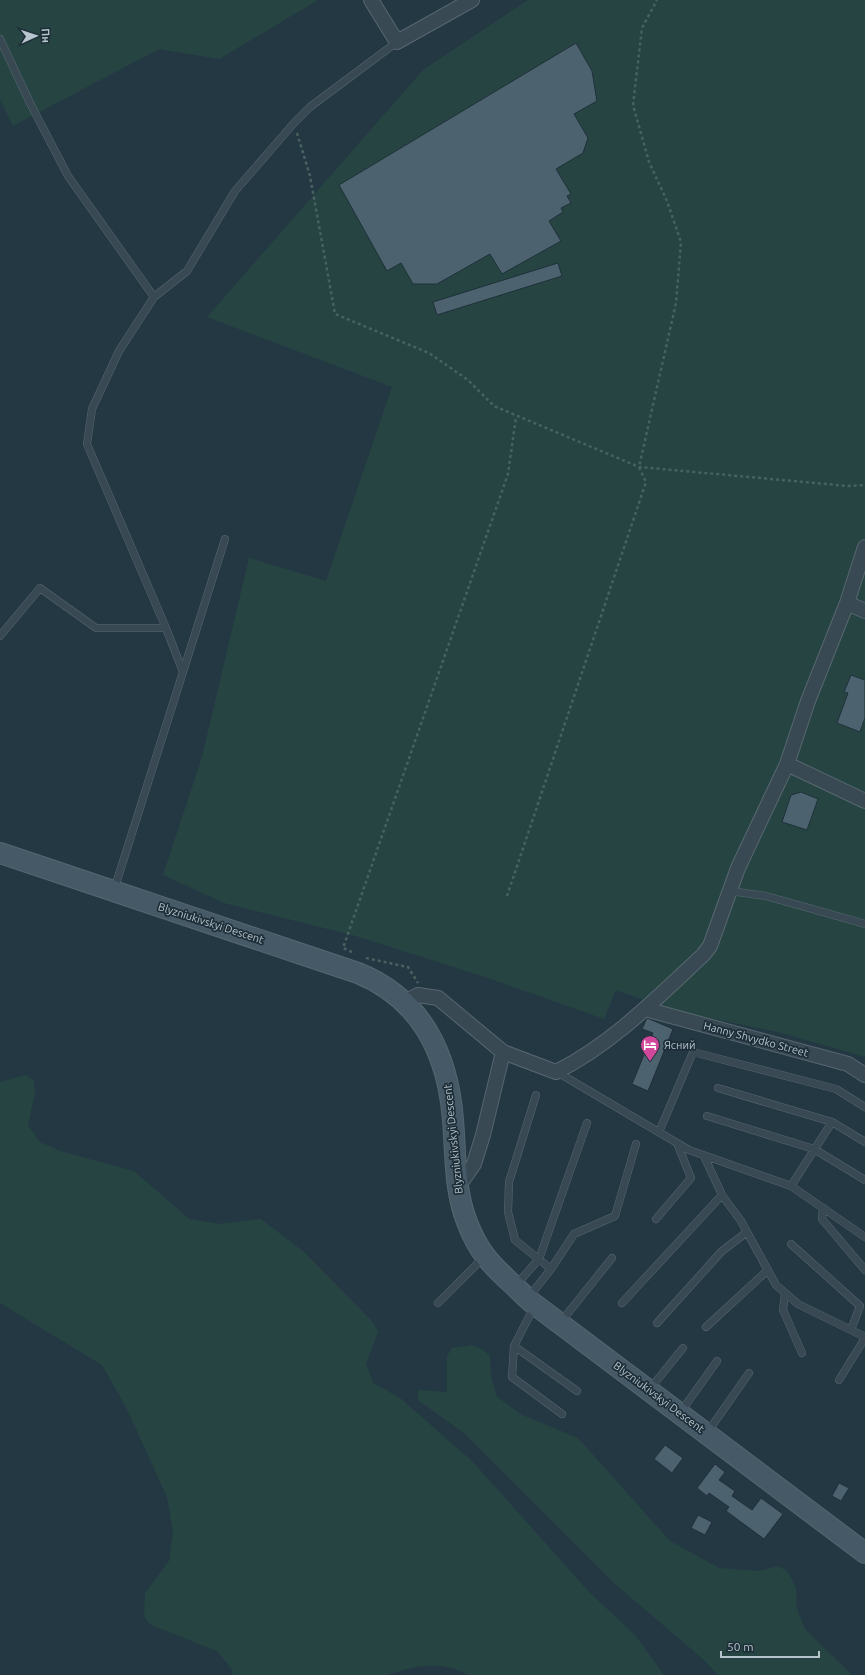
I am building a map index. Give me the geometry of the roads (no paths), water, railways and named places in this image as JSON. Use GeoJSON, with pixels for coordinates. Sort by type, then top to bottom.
{"type":"FeatureCollection","features":[{"type":"Feature","properties":{"kind":"street"},"geometry":{"type":"LineString","coordinates":[[371,0],[397,42],[472,0]]}},
{"type":"Feature","properties":{"kind":"street"},"geometry":{"type":"LineString","coordinates":[[405,1002],[418,994],[438,998],[503,1052],[556,1072],[579,1061],[645,1009],[703,955],[710,946],[738,868],[787,764],[808,701],[847,603],[865,547]]}},
{"type":"Feature","properties":{"kind":"street"},"geometry":{"type":"LineString","coordinates":[[847,603],[865,611]]}},
{"type":"Feature","properties":{"kind":"street"},"geometry":{"type":"LineString","coordinates":[[787,764],[865,801]]}},
{"type":"Feature","properties":{"kind":"street","name":"Blyzniukivskyi Descent"},"geometry":{"type":"LineString","coordinates":[[0,853],[358,973],[375,980],[390,989],[405,1002],[422,1022],[435,1044],[450,1095],[460,1201],[467,1222],[484,1257],[526,1297],[865,1553]]}},
{"type":"Feature","properties":{"kind":"street","name":"Hanny Shvydko Street"},"geometry":{"type":"LineString","coordinates":[[645,1009],[848,1064],[865,1075]]}},
{"type":"Feature","properties":{"kind":"street"},"geometry":{"type":"LineString","coordinates":[[458,1187],[474,1164],[483,1135],[503,1052]]}},
{"type":"Feature","properties":{"kind":"lane"},"geometry":{"type":"LineString","coordinates":[[0,39],[30,104],[68,176],[154,297]]}},
{"type":"Feature","properties":{"kind":"lane"},"geometry":{"type":"LineString","coordinates":[[183,672],[166,628],[87,444],[92,409],[119,351],[154,297],[187,271],[235,192],[294,123],[310,107],[397,42]]}},
{"type":"Feature","properties":{"kind":"lane"},"geometry":{"type":"LineString","coordinates":[[114,891],[225,539]]}},
{"type":"Feature","properties":{"kind":"lane"},"geometry":{"type":"LineString","coordinates":[[0,636],[40,588],[96,628],[166,628]]}},
{"type":"Feature","properties":{"kind":"lane"},"geometry":{"type":"LineString","coordinates":[[730,891],[766,896],[865,924]]}},
{"type":"Feature","properties":{"kind":"lane"},"geometry":{"type":"LineString","coordinates":[[659,1132],[693,1052],[836,1090],[865,1108]]}},
{"type":"Feature","properties":{"kind":"lane"},"geometry":{"type":"LineString","coordinates":[[556,1072],[689,1150],[791,1186],[865,1237]]}},
{"type":"Feature","properties":{"kind":"lane"},"geometry":{"type":"LineString","coordinates":[[718,1088],[832,1122],[865,1142]]}},
{"type":"Feature","properties":{"kind":"lane"},"geometry":{"type":"LineString","coordinates":[[536,1094],[509,1182],[508,1212],[515,1240],[551,1269]]}},
{"type":"Feature","properties":{"kind":"lane"},"geometry":{"type":"LineString","coordinates":[[707,1116],[814,1149],[865,1180]]}},
{"type":"Feature","properties":{"kind":"lane"},"geometry":{"type":"LineString","coordinates":[[791,1186],[832,1122]]}},
{"type":"Feature","properties":{"kind":"lane"},"geometry":{"type":"LineString","coordinates":[[562,1414],[512,1377],[514,1346],[526,1297],[587,1123]]}},
{"type":"Feature","properties":{"kind":"lane"},"geometry":{"type":"LineString","coordinates":[[656,1219],[690,1178],[677,1143]]}},
{"type":"Feature","properties":{"kind":"lane"},"geometry":{"type":"LineString","coordinates":[[526,1297],[551,1269],[574,1234],[615,1216],[636,1144]]}},
{"type":"Feature","properties":{"kind":"lane"},"geometry":{"type":"LineString","coordinates":[[704,1156],[722,1195],[742,1221],[776,1286],[798,1304],[865,1337],[839,1380]]}},
{"type":"Feature","properties":{"kind":"lane"},"geometry":{"type":"LineString","coordinates":[[622,1303],[722,1195]]}},
{"type":"Feature","properties":{"kind":"lane"},"geometry":{"type":"LineString","coordinates":[[823,1208],[822,1219],[865,1270]]}},
{"type":"Feature","properties":{"kind":"lane"},"geometry":{"type":"LineString","coordinates":[[657,1323],[722,1251],[747,1232]]}},
{"type":"Feature","properties":{"kind":"lane"},"geometry":{"type":"LineString","coordinates":[[791,1244],[860,1306],[851,1330]]}},
{"type":"Feature","properties":{"kind":"lane"},"geometry":{"type":"LineString","coordinates":[[438,1303],[484,1257]]}},
{"type":"Feature","properties":{"kind":"lane"},"geometry":{"type":"LineString","coordinates":[[560,1323],[612,1258]]}},
{"type":"Feature","properties":{"kind":"lane"},"geometry":{"type":"LineString","coordinates":[[706,1327],[768,1270]]}},
{"type":"Feature","properties":{"kind":"lane"},"geometry":{"type":"LineString","coordinates":[[785,1294],[784,1310],[802,1352]]}},
{"type":"Feature","properties":{"kind":"lane"},"geometry":{"type":"LineString","coordinates":[[514,1346],[577,1391]]}},
{"type":"Feature","properties":{"kind":"lane"},"geometry":{"type":"LineString","coordinates":[[649,1390],[683,1348]]}},
{"type":"Feature","properties":{"kind":"lane"},"geometry":{"type":"LineString","coordinates":[[680,1413],[717,1361]]}},
{"type":"Feature","properties":{"kind":"lane"},"geometry":{"type":"LineString","coordinates":[[706,1433],[749,1373]]}},
{"type":"Feature","properties":{"kind":"place","name":"Ясний"},"geometry":{"type":"Point","coordinates":[650,1062]}}]}
